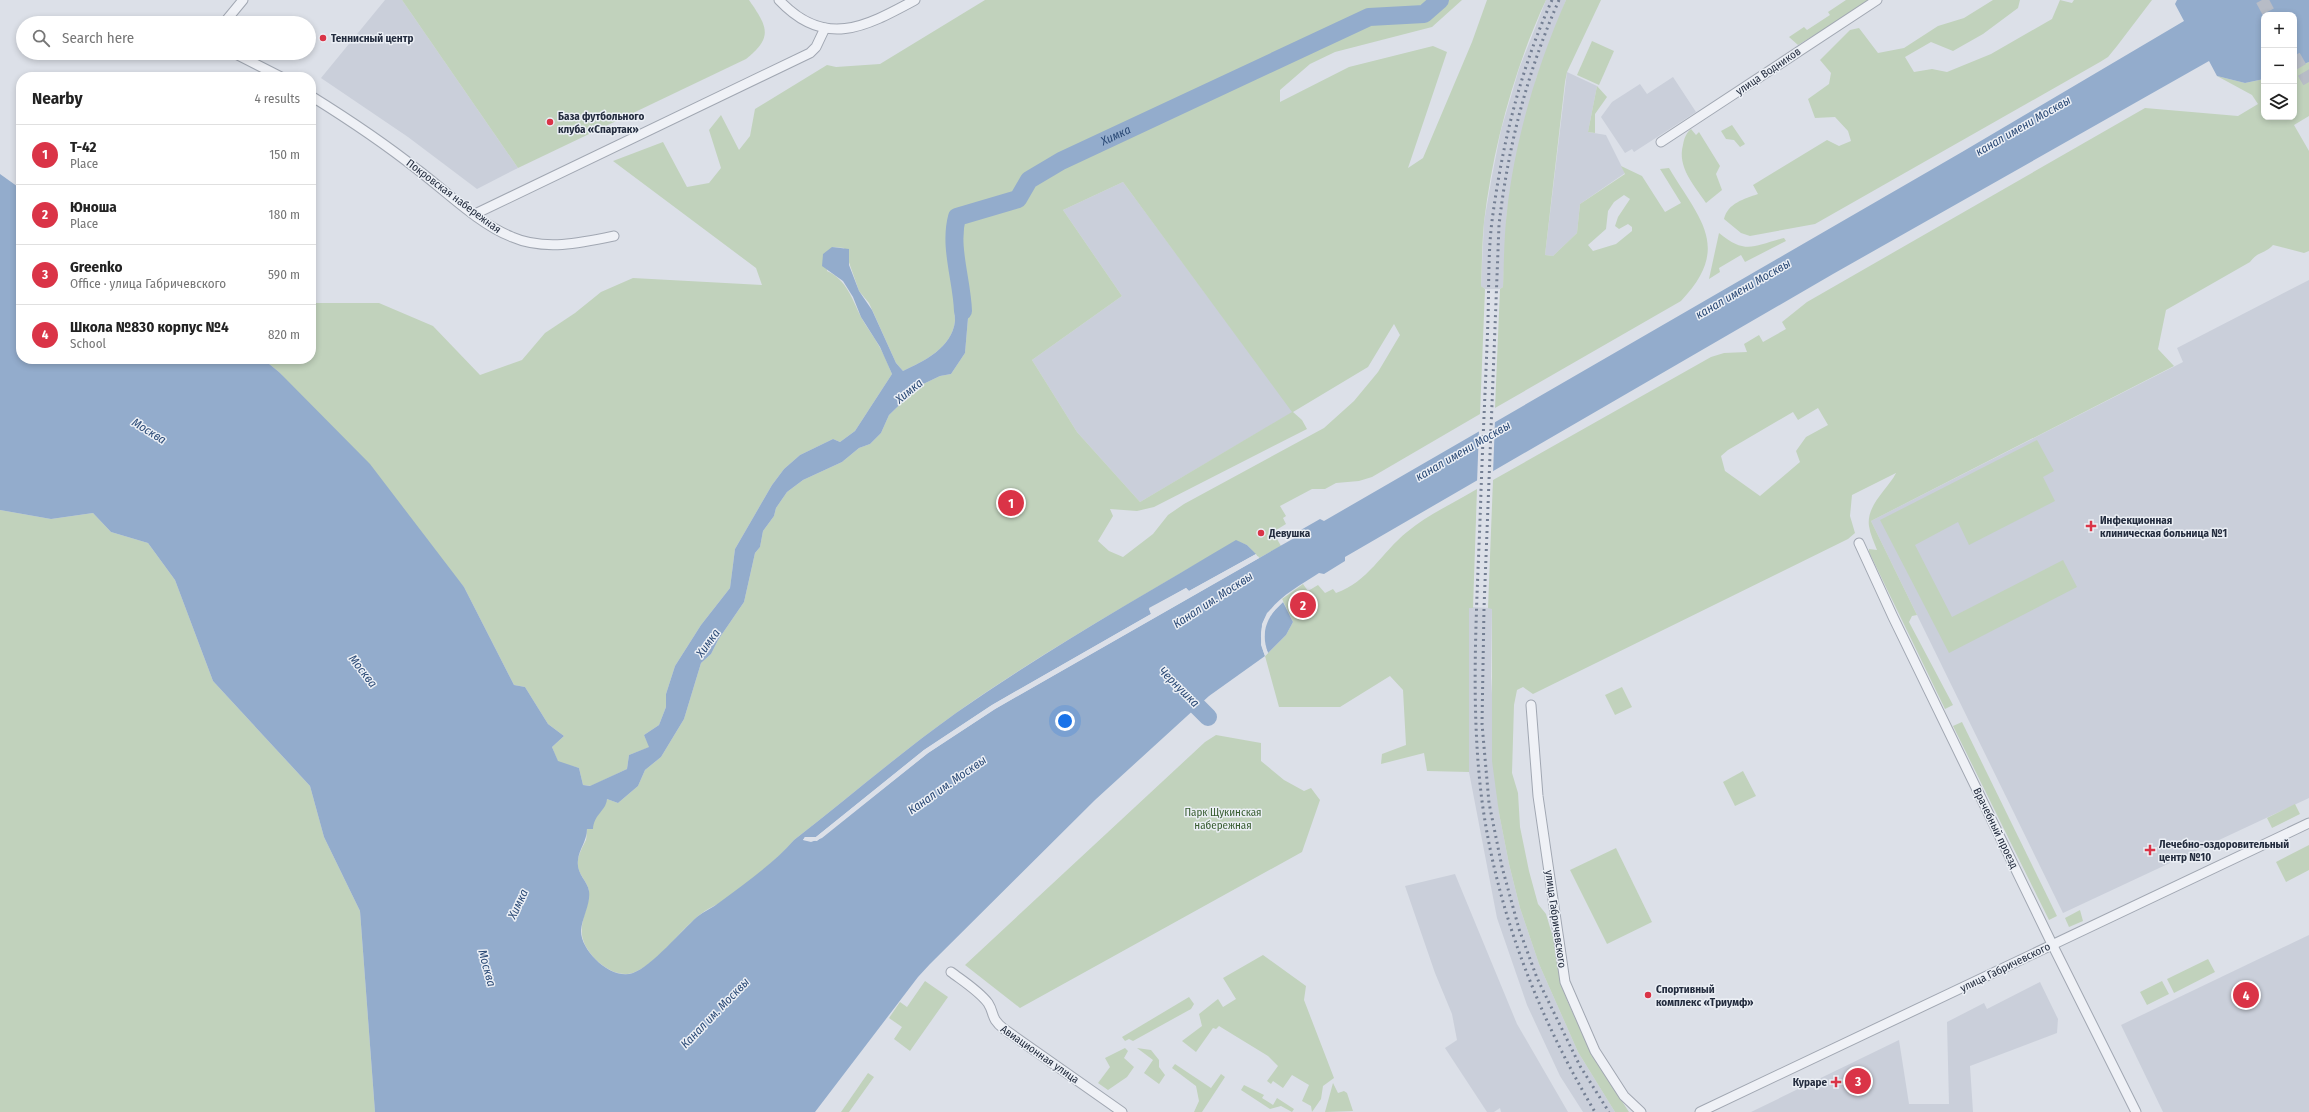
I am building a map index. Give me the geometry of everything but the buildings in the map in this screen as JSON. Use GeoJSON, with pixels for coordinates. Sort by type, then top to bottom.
{"type":"FeatureCollection","features":[{"type":"Feature","properties":{"kind":"street"},"geometry":{"type":"LineString","coordinates":[[230,16],[243,0]]}},
{"type":"Feature","properties":{"kind":"street"},"geometry":{"type":"LineString","coordinates":[[779,0],[790,12],[813,26],[842,30],[882,17],[915,0]]}},
{"type":"Feature","properties":{"kind":"street","name":"улица Водников"},"geometry":{"type":"LineString","coordinates":[[1661,142],[1877,0]]}},
{"type":"Feature","properties":{"kind":"street"},"geometry":{"type":"LineString","coordinates":[[475,214],[810,53],[816,47],[825,28]]}},
{"type":"Feature","properties":{"kind":"street"},"geometry":{"type":"LineString","coordinates":[[248,60],[271,72]]}},
{"type":"Feature","properties":{"kind":"street","name":"Покровская набережная"},"geometry":{"type":"LineString","coordinates":[[316,99],[404,159],[490,226],[522,240],[548,244],[581,243],[614,236]]}},
{"type":"Feature","properties":{"kind":"street","name":"Врачебный проезд"},"geometry":{"type":"LineString","coordinates":[[1859,543],[1896,624],[2052,944],[2136,1112]]}},
{"type":"Feature","properties":{"kind":"street","name":"улица Габричевского"},"geometry":{"type":"LineString","coordinates":[[1531,705],[1538,796],[1565,982],[1595,1051],[1624,1096],[1641,1112]]}},
{"type":"Feature","properties":{"kind":"street","name":"улица Габричевского"},"geometry":{"type":"LineString","coordinates":[[1700,1112],[1721,1108],[2052,944],[2309,823]]}},
{"type":"Feature","properties":{"kind":"street","name":"Авиационная улица"},"geometry":{"type":"LineString","coordinates":[[951,972],[984,999],[989,1006],[993,1019],[999,1026],[1122,1112]]}},
{"type":"Feature","properties":{"kind":"shaded area"},"geometry":{"type":"Polygon","coordinates":[[[385,0],[402,0],[518,168],[477,189],[408,137],[321,78],[385,0]]]}},
{"type":"Feature","properties":{"kind":"shaded area"},"geometry":{"type":"Polygon","coordinates":[[[1546,0],[1566,0],[1536,79],[1507,211],[1503,287],[1500,289],[1485,289],[1481,286],[1484,222],[1501,130],[1519,69],[1546,0]]]}},
{"type":"Feature","properties":{"kind":"shaded area"},"geometry":{"type":"Polygon","coordinates":[[[1567,72],[1597,86],[1588,132],[1606,135],[1625,173],[1580,204],[1577,233],[1553,256],[1545,255],[1567,72]]]}},
{"type":"Feature","properties":{"kind":"shaded area"},"geometry":{"type":"Polygon","coordinates":[[[1673,77],[1696,112],[1634,152],[1632,149],[1625,153],[1601,117],[1612,102],[1640,84],[1647,94],[1673,77]]]}},
{"type":"Feature","properties":{"kind":"shaded area"},"geometry":{"type":"Polygon","coordinates":[[[1123,182],[1293,412],[1140,502],[1077,432],[1032,360],[1122,296],[1063,210],[1123,182]]]}},
{"type":"Feature","properties":{"kind":"shaded area"},"geometry":{"type":"Polygon","coordinates":[[[2309,280],[2309,798],[2063,913],[1871,521],[2183,362],[2177,348],[2309,280]]]}},
{"type":"Feature","properties":{"kind":"shaded area"},"geometry":{"type":"Polygon","coordinates":[[[1469,607],[1492,608],[1491,677],[1499,813],[1509,864],[1520,908],[1539,964],[1578,1052],[1615,1112],[1583,1112],[1560,1076],[1527,1005],[1497,918],[1469,772],[1469,607]]]}},
{"type":"Feature","properties":{"kind":"shaded area"},"geometry":{"type":"Polygon","coordinates":[[[1455,874],[1517,1024],[1568,1112],[1501,1112],[1500,1108],[1494,1112],[1487,1112],[1445,1048],[1457,1040],[1452,1014],[1435,973],[1405,886],[1455,874]]]}},
{"type":"Feature","properties":{"kind":"shaded area"},"geometry":{"type":"Polygon","coordinates":[[[2309,935],[2309,1112],[2163,1112],[2121,1025],[2309,935]]]}},
{"type":"Feature","properties":{"kind":"shaded area"},"geometry":{"type":"Polygon","coordinates":[[[2040,982],[2058,1019],[2057,1033],[1970,1066],[1973,1112],[1751,1112],[1899,1040],[1909,1104],[1949,1104],[1947,1022],[1984,1003],[1987,1009],[2040,982]]]}},
{"type":"Feature","properties":{"kind":"green space","name":"База футбольного клуба «Спартак»"},"geometry":{"type":"Polygon","coordinates":[[[402,0],[749,0],[760,17],[765,31],[761,44],[746,59],[518,168],[402,0]]]}},
{"type":"Feature","properties":{"kind":"green space"},"geometry":{"type":"Polygon","coordinates":[[[985,0],[1462,0],[1432,27],[1335,52],[1310,64],[1280,90],[1280,102],[1349,67],[1433,46],[1447,52],[1408,168],[1423,158],[1472,42],[1487,0],[1546,0],[1524,53],[1506,109],[1488,194],[1482,254],[1481,286],[1485,289],[1480,414],[1372,477],[1359,481],[1336,483],[1325,489],[1312,489],[1280,506],[1286,516],[1283,518],[1286,524],[1273,532],[1281,546],[1259,558],[1247,545],[1236,541],[1094,624],[1024,667],[935,728],[894,760],[794,840],[778,857],[748,883],[696,918],[645,967],[627,974],[618,973],[610,970],[594,958],[588,950],[582,935],[582,924],[588,903],[589,893],[587,885],[578,869],[578,860],[586,840],[587,828],[603,807],[607,799],[618,803],[638,786],[645,770],[661,757],[684,719],[701,663],[711,654],[718,640],[744,602],[755,553],[760,547],[763,531],[774,516],[776,508],[787,492],[803,480],[842,462],[859,448],[870,444],[881,433],[889,415],[919,386],[940,376],[951,374],[965,353],[968,318],[962,288],[956,290],[954,302],[955,321],[949,339],[928,358],[903,371],[896,363],[869,303],[859,291],[844,248],[832,247],[827,271],[839,279],[848,291],[863,321],[881,349],[892,374],[855,431],[840,442],[833,439],[800,455],[784,469],[772,485],[735,549],[730,588],[701,625],[675,666],[666,694],[666,707],[659,725],[644,735],[650,747],[629,755],[627,769],[591,786],[583,785],[579,768],[558,762],[552,747],[564,736],[548,724],[525,687],[514,685],[464,587],[279,372],[269,364],[316,364],[316,303],[379,303],[433,326],[480,375],[522,360],[545,333],[575,313],[601,292],[633,278],[762,285],[756,268],[613,161],[663,142],[687,187],[709,183],[721,168],[709,130],[721,115],[739,150],[750,136],[755,109],[827,65],[836,67],[880,64],[985,0]],[[1123,182],[1063,210],[1122,296],[1032,360],[1077,432],[1140,502],[1292,412],[1123,182]],[[1394,324],[1368,367],[1293,412],[1302,420],[1307,429],[1154,507],[1137,511],[1110,509],[1113,516],[1098,541],[1109,551],[1123,557],[1153,534],[1168,515],[1184,504],[1324,428],[1354,401],[1378,372],[1400,335],[1394,324]]]}},
{"type":"Feature","properties":{"kind":"green space"},"geometry":{"type":"Polygon","coordinates":[[[1566,0],[1601,0],[1567,72],[1545,255],[1553,256],[1577,233],[1580,204],[1625,174],[1621,166],[1642,176],[1665,212],[1681,203],[1660,169],[1669,168],[1700,219],[1706,234],[1708,249],[1705,265],[1696,282],[1681,301],[1495,408],[1500,289],[1503,287],[1505,230],[1511,184],[1529,103],[1555,25],[1566,0]],[[1624,195],[1614,202],[1608,211],[1606,229],[1588,245],[1593,251],[1616,244],[1632,231],[1632,227],[1628,224],[1619,229],[1615,226],[1618,217],[1630,199],[1624,195]]]}},
{"type":"Feature","properties":{"kind":"green space"},"geometry":{"type":"Polygon","coordinates":[[[1846,0],[1872,0],[1798,45],[1789,37],[1804,27],[1807,30],[1830,15],[1828,12],[1846,0]]]}},
{"type":"Feature","properties":{"kind":"green space"},"geometry":{"type":"Polygon","coordinates":[[[1993,0],[2020,0],[2018,8],[1983,34],[1953,51],[1931,42],[1905,57],[1914,72],[1932,69],[1947,72],[1991,54],[2052,19],[2060,0],[2072,3],[2074,0],[2152,0],[2108,57],[1815,224],[1750,236],[1741,233],[1724,219],[1729,209],[1737,202],[1758,194],[1753,185],[1827,140],[1839,146],[1851,141],[1848,131],[1835,117],[1815,118],[1808,99],[1829,84],[1831,73],[1820,60],[1850,30],[1859,28],[1878,53],[1904,48],[1938,26],[1964,18],[1993,0]]]}},
{"type":"Feature","properties":{"kind":"green space"},"geometry":{"type":"Polygon","coordinates":[[[1592,41],[1614,51],[1599,85],[1577,75],[1592,41]]]}},
{"type":"Feature","properties":{"kind":"green space"},"geometry":{"type":"Polygon","coordinates":[[[2309,62],[2309,116],[2294,125],[2309,151],[2309,251],[2304,253],[2273,245],[2253,258],[2250,262],[2166,310],[2158,349],[2174,366],[1871,521],[1917,615],[1912,616],[1909,622],[1953,705],[1945,709],[1869,552],[1869,549],[1877,550],[1869,526],[1871,511],[1874,504],[1896,473],[1852,495],[1850,516],[1855,533],[1848,539],[1533,694],[1523,687],[1517,690],[1514,705],[1512,773],[1518,793],[1520,827],[1529,871],[1538,904],[1546,914],[1556,947],[1560,978],[1567,1000],[1592,1055],[1629,1112],[1615,1112],[1578,1052],[1539,964],[1520,908],[1509,864],[1499,813],[1492,761],[1492,609],[1488,608],[1493,480],[1711,357],[1724,353],[1747,352],[1744,344],[1759,335],[1763,342],[1786,329],[1782,322],[1807,302],[2145,108],[2238,116],[2258,104],[2252,95],[2217,76],[2245,83],[2261,80],[2261,120],[2297,120],[2297,67],[2309,62]],[[1818,408],[1798,420],[1793,412],[1728,450],[1721,456],[1725,471],[1760,496],[1800,462],[1796,451],[1806,437],[1828,425],[1818,408]]]}},
{"type":"Feature","properties":{"kind":"green space"},"geometry":{"type":"Polygon","coordinates":[[[1597,86],[1607,97],[1595,114],[1595,133],[1588,132],[1597,86]]]}},
{"type":"Feature","properties":{"kind":"green space"},"geometry":{"type":"Polygon","coordinates":[[[1732,125],[1745,144],[1740,147],[1734,140],[1726,139],[1721,131],[1732,125]]]}},
{"type":"Feature","properties":{"kind":"green space"},"geometry":{"type":"Polygon","coordinates":[[[1691,129],[1696,135],[1699,132],[1720,166],[1716,174],[1722,190],[1706,203],[1688,176],[1682,161],[1684,141],[1691,129]]]}},
{"type":"Feature","properties":{"kind":"green space"},"geometry":{"type":"Polygon","coordinates":[[[1719,233],[1736,244],[1750,247],[1784,238],[1786,241],[1745,262],[1741,255],[1719,268],[1720,272],[1709,279],[1719,233]]]}},
{"type":"Feature","properties":{"kind":"green space"},"geometry":{"type":"Polygon","coordinates":[[[2037,440],[2054,471],[2043,477],[2055,501],[1969,545],[1958,522],[1915,545],[1952,617],[2063,560],[2077,587],[1949,653],[1880,520],[2037,440]]]}},
{"type":"Feature","properties":{"kind":"green space"},"geometry":{"type":"Polygon","coordinates":[[[1477,489],[1473,608],[1469,608],[1469,772],[1427,771],[1424,753],[1381,764],[1382,754],[1406,745],[1403,690],[1390,676],[1340,707],[1279,707],[1265,656],[1286,635],[1293,622],[1282,599],[1303,584],[1308,591],[1318,585],[1325,593],[1333,589],[1336,593],[1347,588],[1366,574],[1407,532],[1432,515],[1477,489]]]}},
{"type":"Feature","properties":{"kind":"green space"},"geometry":{"type":"Polygon","coordinates":[[[0,510],[51,519],[93,513],[111,532],[148,543],[175,580],[213,681],[310,786],[324,837],[360,911],[375,1112],[0,1112],[0,510]]]}},
{"type":"Feature","properties":{"kind":"green space"},"geometry":{"type":"Polygon","coordinates":[[[1622,687],[1632,707],[1615,715],[1605,695],[1622,687]]]}},
{"type":"Feature","properties":{"kind":"green space"},"geometry":{"type":"Polygon","coordinates":[[[1962,722],[2057,916],[2049,920],[1953,726],[1962,722]]]}},
{"type":"Feature","properties":{"kind":"green space","name":"Парк Щукинская набережная"},"geometry":{"type":"Polygon","coordinates":[[[1216,735],[1261,743],[1261,761],[1284,780],[1304,791],[1311,788],[1320,800],[1302,852],[1020,1008],[965,965],[1205,742],[1216,735]]]}},
{"type":"Feature","properties":{"kind":"green space"},"geometry":{"type":"Polygon","coordinates":[[[1743,771],[1756,796],[1735,806],[1723,782],[1743,771]]]}},
{"type":"Feature","properties":{"kind":"green space"},"geometry":{"type":"Polygon","coordinates":[[[2295,804],[2300,814],[2272,828],[2267,818],[2295,804]]]}},
{"type":"Feature","properties":{"kind":"green space"},"geometry":{"type":"Polygon","coordinates":[[[2309,845],[2309,870],[2286,882],[2276,862],[2309,845]]]}},
{"type":"Feature","properties":{"kind":"green space"},"geometry":{"type":"Polygon","coordinates":[[[1616,848],[1652,922],[1607,944],[1570,870],[1616,848]]]}},
{"type":"Feature","properties":{"kind":"green space"},"geometry":{"type":"Polygon","coordinates":[[[2080,910],[2083,921],[2069,927],[2065,918],[2080,910]]]}},
{"type":"Feature","properties":{"kind":"green space"},"geometry":{"type":"Polygon","coordinates":[[[1263,955],[1306,986],[1304,1000],[1334,1078],[1323,1086],[1321,1099],[1312,1112],[1311,1106],[1302,1101],[1309,1085],[1292,1075],[1283,1088],[1273,1081],[1271,1084],[1267,1081],[1278,1066],[1268,1056],[1219,1026],[1216,1029],[1213,1028],[1196,1052],[1182,1041],[1202,1026],[1199,1014],[1218,999],[1223,1007],[1236,999],[1223,978],[1263,955]]]}},
{"type":"Feature","properties":{"kind":"green space"},"geometry":{"type":"Polygon","coordinates":[[[2208,959],[2215,972],[2174,993],[2167,979],[2208,959]]]}},
{"type":"Feature","properties":{"kind":"green space"},"geometry":{"type":"Polygon","coordinates":[[[925,981],[948,997],[910,1051],[894,1039],[902,1027],[889,1018],[900,1002],[907,1007],[925,981]]]}},
{"type":"Feature","properties":{"kind":"green space"},"geometry":{"type":"Polygon","coordinates":[[[2162,981],[2169,994],[2147,1005],[2140,992],[2162,981]]]}},
{"type":"Feature","properties":{"kind":"green space"},"geometry":{"type":"Polygon","coordinates":[[[1189,997],[1194,1004],[1191,1009],[1133,1041],[1129,1039],[1125,1041],[1122,1037],[1189,997]]]}},
{"type":"Feature","properties":{"kind":"green space"},"geometry":{"type":"Polygon","coordinates":[[[1125,1048],[1128,1051],[1124,1058],[1134,1067],[1127,1077],[1108,1090],[1098,1083],[1110,1067],[1105,1058],[1125,1048]]]}},
{"type":"Feature","properties":{"kind":"green space"},"geometry":{"type":"Polygon","coordinates":[[[1137,1048],[1151,1050],[1159,1060],[1159,1067],[1165,1075],[1159,1084],[1144,1073],[1153,1060],[1137,1048]]]}},
{"type":"Feature","properties":{"kind":"green space"},"geometry":{"type":"Polygon","coordinates":[[[1175,1064],[1211,1088],[1221,1074],[1225,1077],[1202,1112],[1194,1112],[1199,1101],[1196,1086],[1172,1068],[1175,1064]]]}},
{"type":"Feature","properties":{"kind":"green space"},"geometry":{"type":"Polygon","coordinates":[[[868,1073],[874,1077],[849,1112],[841,1112],[868,1073]]]}},
{"type":"Feature","properties":{"kind":"green space"},"geometry":{"type":"Polygon","coordinates":[[[1333,1083],[1338,1093],[1344,1091],[1347,1093],[1353,1111],[1325,1112],[1333,1083]]]}},
{"type":"Feature","properties":{"kind":"green space"},"geometry":{"type":"Polygon","coordinates":[[[1244,1085],[1264,1095],[1262,1098],[1273,1105],[1277,1098],[1294,1109],[1292,1112],[1281,1106],[1270,1109],[1241,1090],[1244,1085]]]}},
{"type":"Feature","properties":{"kind":"water"},"geometry":{"type":"Polygon","coordinates":[[[2177,0],[2309,0],[2309,62],[2297,67],[2297,12],[2261,12],[2261,80],[2245,83],[2217,76],[2209,61],[1833,274],[1345,557],[1345,561],[1324,574],[1319,573],[1295,588],[1284,596],[1266,616],[1262,627],[1261,641],[1265,656],[1209,696],[1095,800],[930,964],[918,977],[815,1112],[375,1112],[360,911],[324,837],[310,786],[213,681],[175,580],[148,543],[111,532],[93,513],[51,519],[0,510],[0,174],[16,185],[16,364],[269,364],[279,372],[370,464],[464,587],[514,685],[525,687],[548,724],[564,736],[552,747],[558,761],[579,768],[583,785],[590,786],[627,769],[629,755],[649,747],[644,735],[659,725],[666,707],[666,694],[675,666],[701,625],[730,588],[735,549],[772,485],[784,469],[800,455],[833,439],[840,442],[855,431],[892,374],[880,347],[861,317],[853,297],[843,281],[822,266],[823,254],[832,247],[849,249],[849,265],[859,291],[872,310],[896,363],[903,371],[928,358],[949,339],[955,321],[954,302],[956,290],[962,288],[968,318],[965,353],[951,374],[940,376],[919,386],[889,415],[881,433],[870,444],[859,448],[842,462],[803,480],[787,492],[776,508],[774,516],[763,531],[760,547],[755,553],[744,602],[718,640],[711,654],[701,663],[684,719],[661,757],[645,770],[638,786],[618,803],[607,799],[605,807],[595,820],[593,829],[587,829],[586,837],[578,860],[580,873],[589,891],[588,905],[581,930],[582,938],[591,955],[607,968],[616,973],[633,973],[641,969],[657,956],[697,917],[758,873],[786,849],[794,840],[915,744],[956,713],[1024,667],[1094,624],[1236,540],[1247,545],[1256,554],[1189,591],[1186,588],[1149,609],[1151,614],[992,705],[924,750],[816,837],[805,837],[803,840],[817,841],[928,753],[995,709],[1298,536],[1299,531],[1320,519],[1324,521],[1962,152],[2184,21],[2175,4],[2177,0]]]}},
{"type":"Feature","properties":{"kind":"water"},"geometry":{"type":"Polygon","coordinates":[[[1283,602],[1293,622],[1286,635],[1268,653],[1265,638],[1266,625],[1277,607],[1283,602]]]}},
{"type":"Feature","properties":{"kind":"pier"},"geometry":{"type":"Polygon","coordinates":[[[1495,420],[1493,474],[1477,483],[1479,429],[1495,420]]]}},
{"type":"Feature","properties":{"kind":"pier"},"geometry":{"type":"Polygon","coordinates":[[[1256,554],[1257,556],[1190,593],[1186,590],[1151,609],[1152,616],[993,707],[925,751],[817,838],[806,839],[816,839],[821,836],[927,751],[994,708],[1258,556],[1259,558],[995,709],[928,753],[822,838],[811,842],[803,840],[805,837],[816,837],[924,750],[992,705],[1151,614],[1149,608],[1186,588],[1189,591],[1256,554]]]}},
{"type":"Feature","properties":{"kind":"pier"},"geometry":{"type":"Polygon","coordinates":[[[1282,599],[1283,602],[1270,615],[1265,625],[1264,644],[1268,653],[1265,656],[1261,645],[1262,624],[1267,613],[1282,599]]]}},
{"type":"Feature","properties":{"kind":"waterway","name":"Химка"},"geometry":{"type":"LineString","coordinates":[[963,311],[954,240],[957,217],[1018,199],[1029,180],[1061,161],[1369,17],[1424,14],[1440,0]]}},
{"type":"Feature","properties":{"kind":"waterway","name":"Чернушка"},"geometry":{"type":"LineString","coordinates":[[1180,689],[1208,717]]}},
{"type":"Feature","properties":{"kind":"tunnel"},"geometry":{"type":"LineString","coordinates":[[2262,0],[2268,12]]}},
{"type":"Feature","properties":{"kind":"tunnel"},"geometry":{"type":"LineString","coordinates":[[2297,61],[2309,82]]}},
{"type":"Feature","properties":{"kind":"railway"},"geometry":{"type":"LineString","coordinates":[[1552,0],[1531,53],[1514,108],[1501,164],[1492,221],[1489,257],[1477,607],[1475,685],[1476,724],[1482,801],[1498,883],[1509,923],[1538,1001],[1555,1039],[1595,1112]]}},
{"type":"Feature","properties":{"kind":"railway"},"geometry":{"type":"LineString","coordinates":[[1559,0],[1537,55],[1520,110],[1508,167],[1499,225],[1484,608],[1482,724],[1489,803],[1502,867],[1519,929],[1537,978],[1580,1066],[1609,1112]]}},
{"type":"Feature","properties":{"kind":"place","name":"Теннисный центр"},"geometry":{"type":"Point","coordinates":[323,38]}},
{"type":"Feature","properties":{"kind":"place","name":"База футбольного клуба «Спартак»"},"geometry":{"type":"Point","coordinates":[550,122]}},
{"type":"Feature","properties":{"kind":"place","name":"Т-42"},"geometry":{"type":"Point","coordinates":[1011,503]}},
{"type":"Feature","properties":{"kind":"place","name":"Инфекционная клиническая больница №1"},"geometry":{"type":"Point","coordinates":[2091,526]}},
{"type":"Feature","properties":{"kind":"place","name":"Девушка"},"geometry":{"type":"Point","coordinates":[1261,533]}},
{"type":"Feature","properties":{"kind":"place","name":"Юноша"},"geometry":{"type":"Point","coordinates":[1303,605]}},
{"type":"Feature","properties":{"kind":"place","name":"Лечебно-оздоровительный центр №10"},"geometry":{"type":"Point","coordinates":[2150,850]}},
{"type":"Feature","properties":{"kind":"place","name":"Спортивный комплекс «Триумф»"},"geometry":{"type":"Point","coordinates":[1648,995]}},
{"type":"Feature","properties":{"kind":"place","name":"Школа №830 корпус №4"},"geometry":{"type":"Point","coordinates":[2246,995]}},
{"type":"Feature","properties":{"kind":"place","name":"Greenko"},"geometry":{"type":"Point","coordinates":[1858,1081]}},
{"type":"Feature","properties":{"kind":"place","name":"Кураре"},"geometry":{"type":"Point","coordinates":[1836,1082]}},
{"type":"Feature","properties":{"kind":"water label","name":"канал имени Москвы"},"geometry":{"type":"Point","coordinates":[2023,126]}},
{"type":"Feature","properties":{"kind":"water label","name":"канал имени Москвы"},"geometry":{"type":"Point","coordinates":[1743,289]}},
{"type":"Feature","properties":{"kind":"water label","name":"Москва"},"geometry":{"type":"Point","coordinates":[149,431]}},
{"type":"Feature","properties":{"kind":"water label","name":"канал имени Москвы"},"geometry":{"type":"Point","coordinates":[1463,451]}},
{"type":"Feature","properties":{"kind":"water label","name":"Канал им. Москвы"},"geometry":{"type":"Point","coordinates":[1213,600]}},
{"type":"Feature","properties":{"kind":"water label","name":"Москва"},"geometry":{"type":"Point","coordinates":[363,671]}},
{"type":"Feature","properties":{"kind":"water label","name":"Канал им. Москвы"},"geometry":{"type":"Point","coordinates":[947,785]}},
{"type":"Feature","properties":{"kind":"water label","name":"Москва"},"geometry":{"type":"Point","coordinates":[487,968]}},
{"type":"Feature","properties":{"kind":"water label","name":"Канал им. Москвы"},"geometry":{"type":"Point","coordinates":[715,1013]}}]}
